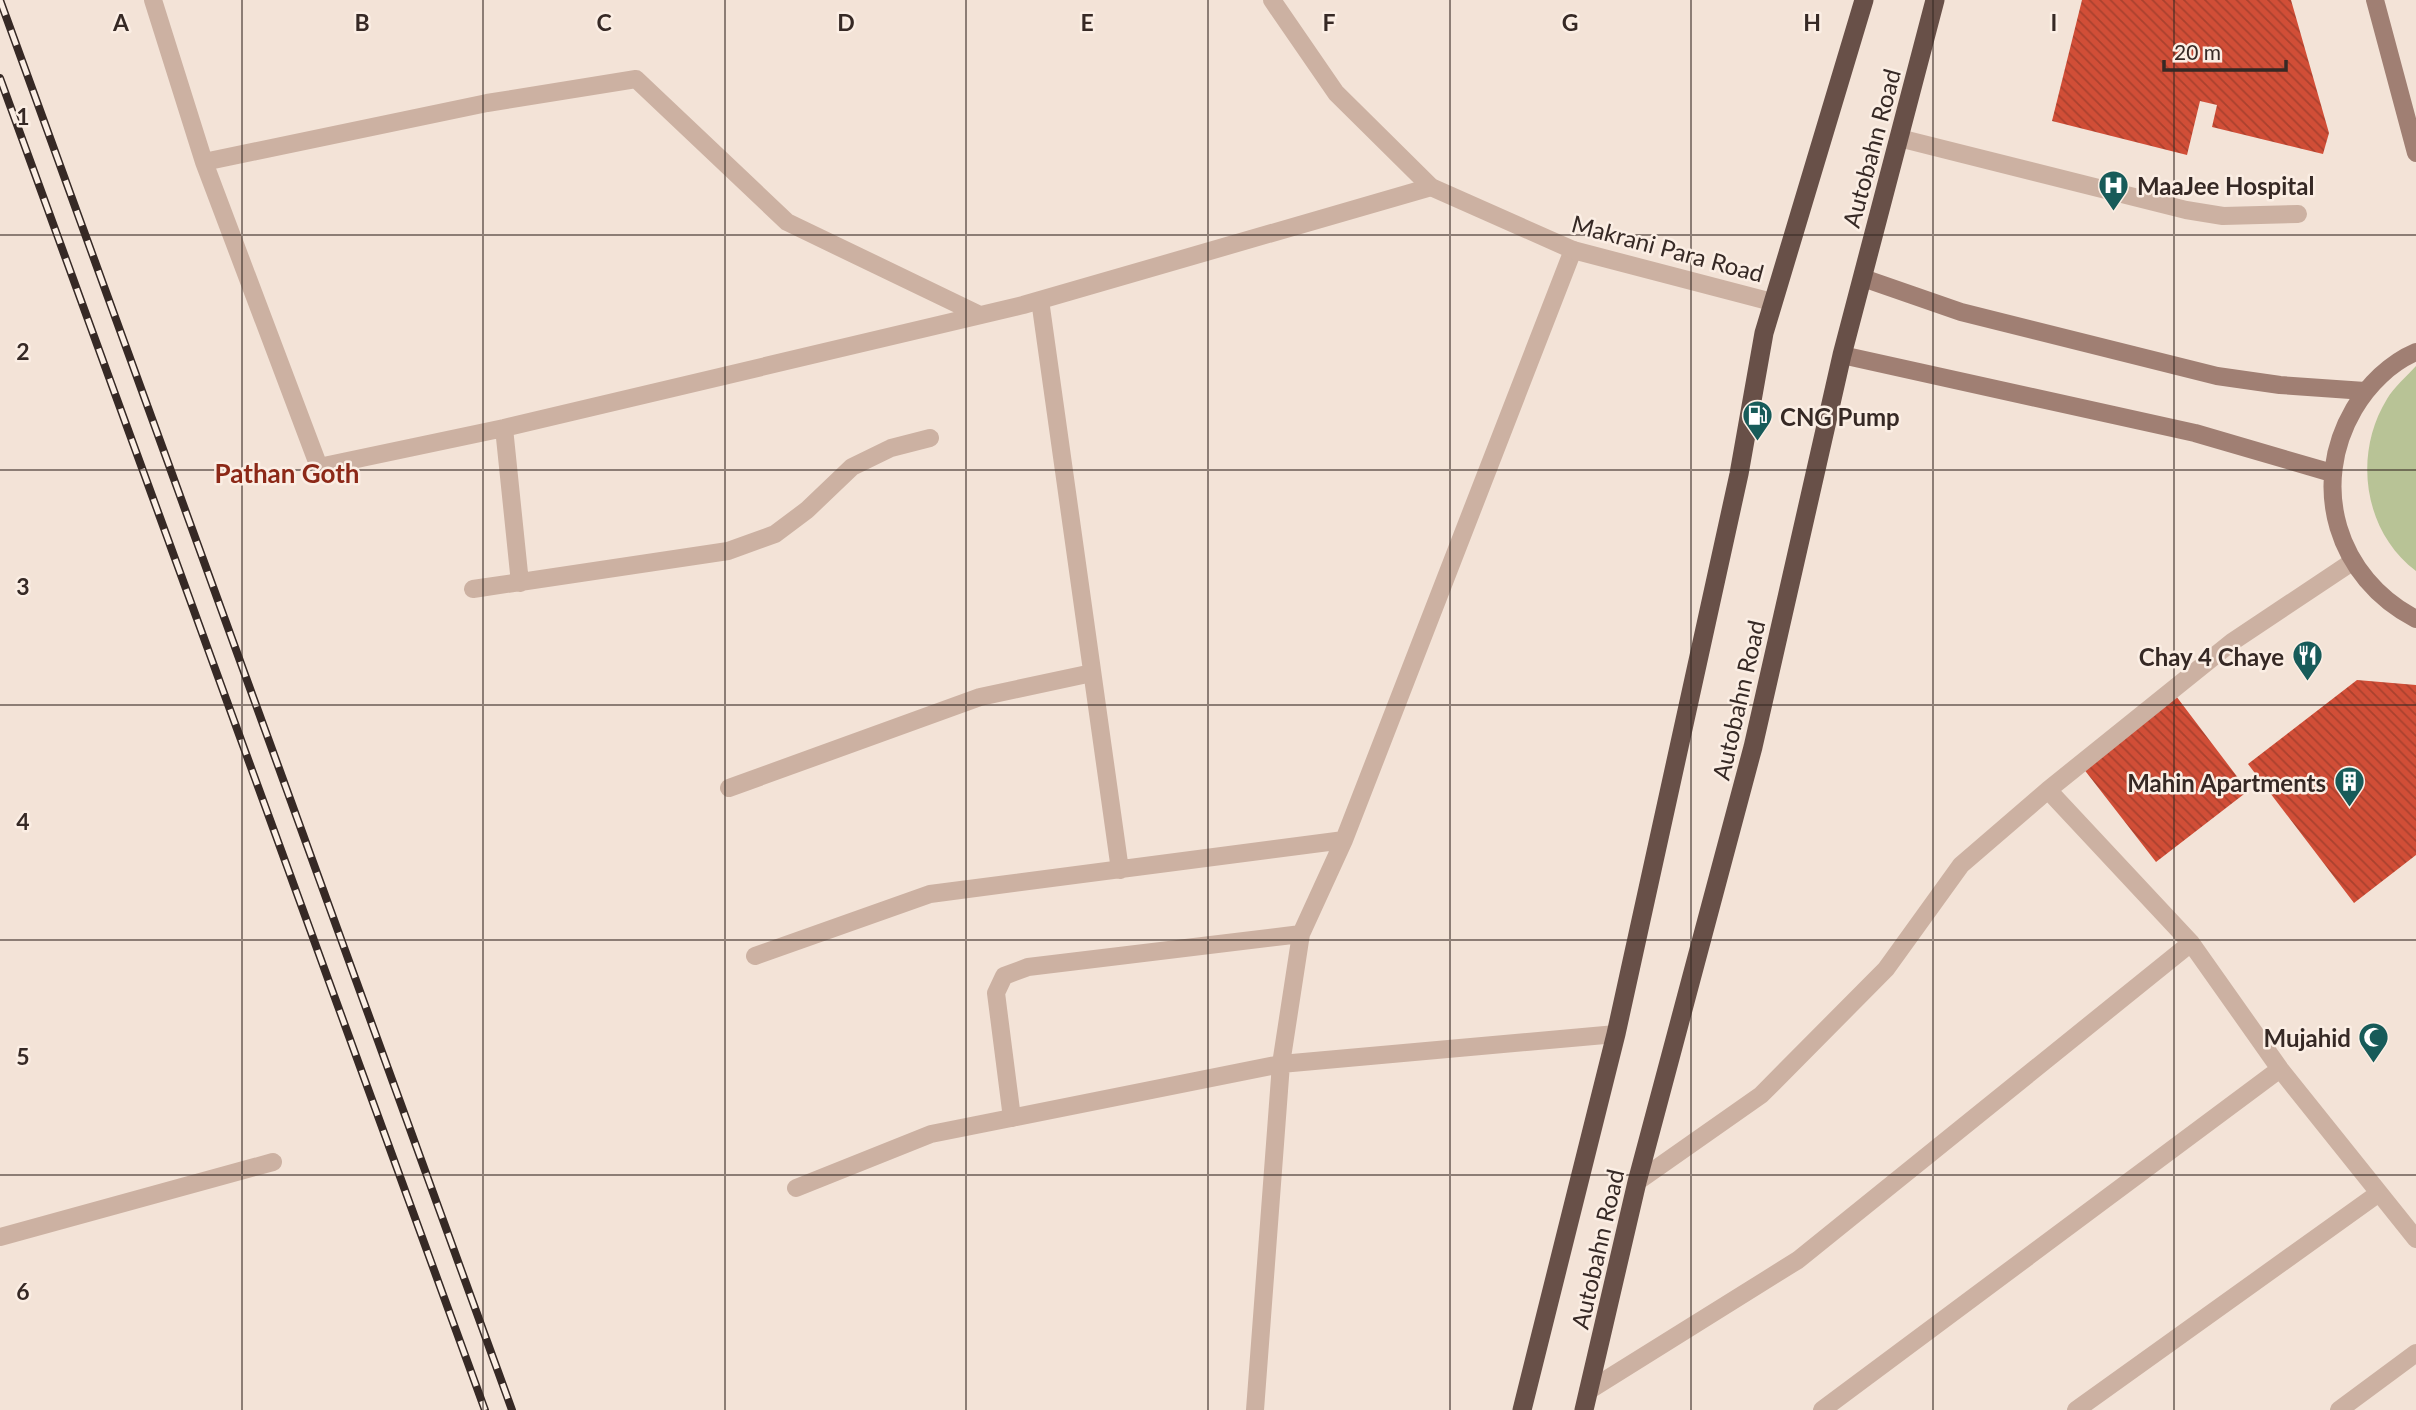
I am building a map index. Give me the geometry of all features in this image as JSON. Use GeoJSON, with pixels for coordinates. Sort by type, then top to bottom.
{"type":"FeatureCollection","features":[{"type":"Feature","properties":{"kind":"highway","name":"Autobahn Road"},"geometry":{"type":"LineString","coordinates":[[1522,1410],[1616,1034],[1739,474],[1772,302],[1864,0]]}},
{"type":"Feature","properties":{"kind":"highway","name":"Autobahn Road"},"geometry":{"type":"LineString","coordinates":[[1584,1410],[1637,1182],[1753,747],[1842,355],[1935,0]]}},
{"type":"Feature","properties":{"kind":"main road"},"geometry":{"type":"LineString","coordinates":[[2375,0],[2416,153]]}},
{"type":"Feature","properties":{"kind":"main road"},"geometry":{"type":"LineString","coordinates":[[1863,278],[1961,312],[2217,376],[2280,385],[2365,391]]}},
{"type":"Feature","properties":{"kind":"main road"},"geometry":{"type":"LineString","coordinates":[[2416,352],[2401,359],[2365,391],[2343,429],[2332,473],[2333,504],[2340,534],[2352,562],[2379,594],[2416,619]]}},
{"type":"Feature","properties":{"kind":"main road"},"geometry":{"type":"LineString","coordinates":[[1842,355],[2195,433],[2332,473]]}},
{"type":"Feature","properties":{"kind":"street"},"geometry":{"type":"LineString","coordinates":[[153,0],[204,162],[319,467],[504,428],[1040,300],[1431,187]]}},
{"type":"Feature","properties":{"kind":"street","name":"Makrani Para Road"},"geometry":{"type":"LineString","coordinates":[[1272,0],[1336,93],[1431,187],[1573,250],[1772,302]]}},
{"type":"Feature","properties":{"kind":"street"},"geometry":{"type":"LineString","coordinates":[[204,162],[487,103],[636,79],[787,222],[980,315]]}},
{"type":"Feature","properties":{"kind":"street"},"geometry":{"type":"LineString","coordinates":[[1899,138],[2186,210],[2223,216],[2298,214]]}},
{"type":"Feature","properties":{"kind":"street"},"geometry":{"type":"LineString","coordinates":[[1255,1410],[1281,1064],[1301,934],[1344,839],[1573,250]]}},
{"type":"Feature","properties":{"kind":"street"},"geometry":{"type":"LineString","coordinates":[[1040,300],[1120,870]]}},
{"type":"Feature","properties":{"kind":"street"},"geometry":{"type":"LineString","coordinates":[[504,428],[520,583]]}},
{"type":"Feature","properties":{"kind":"street"},"geometry":{"type":"LineString","coordinates":[[473,589],[728,551],[775,534],[807,510],[852,467],[891,448],[930,438]]}},
{"type":"Feature","properties":{"kind":"street"},"geometry":{"type":"LineString","coordinates":[[1637,1182],[1761,1095],[1886,969],[1961,865],[2048,790],[2232,642],[2352,562]]}},
{"type":"Feature","properties":{"kind":"street"},"geometry":{"type":"LineString","coordinates":[[729,788],[980,697],[1092,673]]}},
{"type":"Feature","properties":{"kind":"street"},"geometry":{"type":"LineString","coordinates":[[2048,790],[2191,943],[2280,1069],[2416,1239]]}},
{"type":"Feature","properties":{"kind":"street"},"geometry":{"type":"LineString","coordinates":[[755,956],[930,894],[1344,839]]}},
{"type":"Feature","properties":{"kind":"street"},"geometry":{"type":"LineString","coordinates":[[1012,1118],[996,993],[1004,976],[1028,967],[1301,934]]}},
{"type":"Feature","properties":{"kind":"street"},"geometry":{"type":"LineString","coordinates":[[1588,1391],[1798,1260],[2191,943]]}},
{"type":"Feature","properties":{"kind":"street"},"geometry":{"type":"LineString","coordinates":[[796,1188],[931,1134],[1281,1064],[1616,1034]]}},
{"type":"Feature","properties":{"kind":"street"},"geometry":{"type":"LineString","coordinates":[[1822,1410],[2280,1069]]}},
{"type":"Feature","properties":{"kind":"street"},"geometry":{"type":"LineString","coordinates":[[0,1237],[273,1162]]}},
{"type":"Feature","properties":{"kind":"street"},"geometry":{"type":"LineString","coordinates":[[2076,1410],[2379,1193]]}},
{"type":"Feature","properties":{"kind":"street"},"geometry":{"type":"LineString","coordinates":[[2339,1410],[2416,1353]]}},
{"type":"Feature","properties":{"kind":"green space"},"geometry":{"type":"Polygon","coordinates":[[[2416,366],[2416,571],[2398,554],[2384,535],[2369,491],[2367,467],[2376,421],[2390,395],[2416,366]]]}},
{"type":"Feature","properties":{"kind":"building"},"geometry":{"type":"Polygon","coordinates":[[[2082,0],[2291,0],[2329,133],[2323,154],[2212,127],[2217,105],[2200,101],[2187,155],[2052,121],[2082,0]]]}},
{"type":"Feature","properties":{"kind":"building","name":"Mahin Apartments"},"geometry":{"type":"Polygon","coordinates":[[[2357,680],[2416,685],[2416,855],[2354,903],[2248,764],[2357,680]]]}},
{"type":"Feature","properties":{"kind":"building"},"geometry":{"type":"Polygon","coordinates":[[[2176,696],[2248,791],[2156,862],[2083,768],[2176,696]]]}},
{"type":"Feature","properties":{"kind":"railway"},"geometry":{"type":"LineString","coordinates":[[0,0],[512,1410]]}},
{"type":"Feature","properties":{"kind":"railway"},"geometry":{"type":"LineString","coordinates":[[0,78],[485,1410]]}},
{"type":"Feature","properties":{"kind":"place","name":"MaaJee Hospital"},"geometry":{"type":"Point","coordinates":[2114,212]}},
{"type":"Feature","properties":{"kind":"place","name":"CNG Pump"},"geometry":{"type":"Point","coordinates":[1757,443]}},
{"type":"Feature","properties":{"kind":"place","name":"Chay 4 Chaye"},"geometry":{"type":"Point","coordinates":[2307,683]}},
{"type":"Feature","properties":{"kind":"place","name":"Mahin Apartments"},"geometry":{"type":"Point","coordinates":[2349,809]}},
{"type":"Feature","properties":{"kind":"place","name":"Mujahid"},"geometry":{"type":"Point","coordinates":[2374,1064]}},
{"type":"Feature","properties":{"kind":"district","name":"Pathan Goth"},"geometry":{"type":"Point","coordinates":[287,473]}}]}
